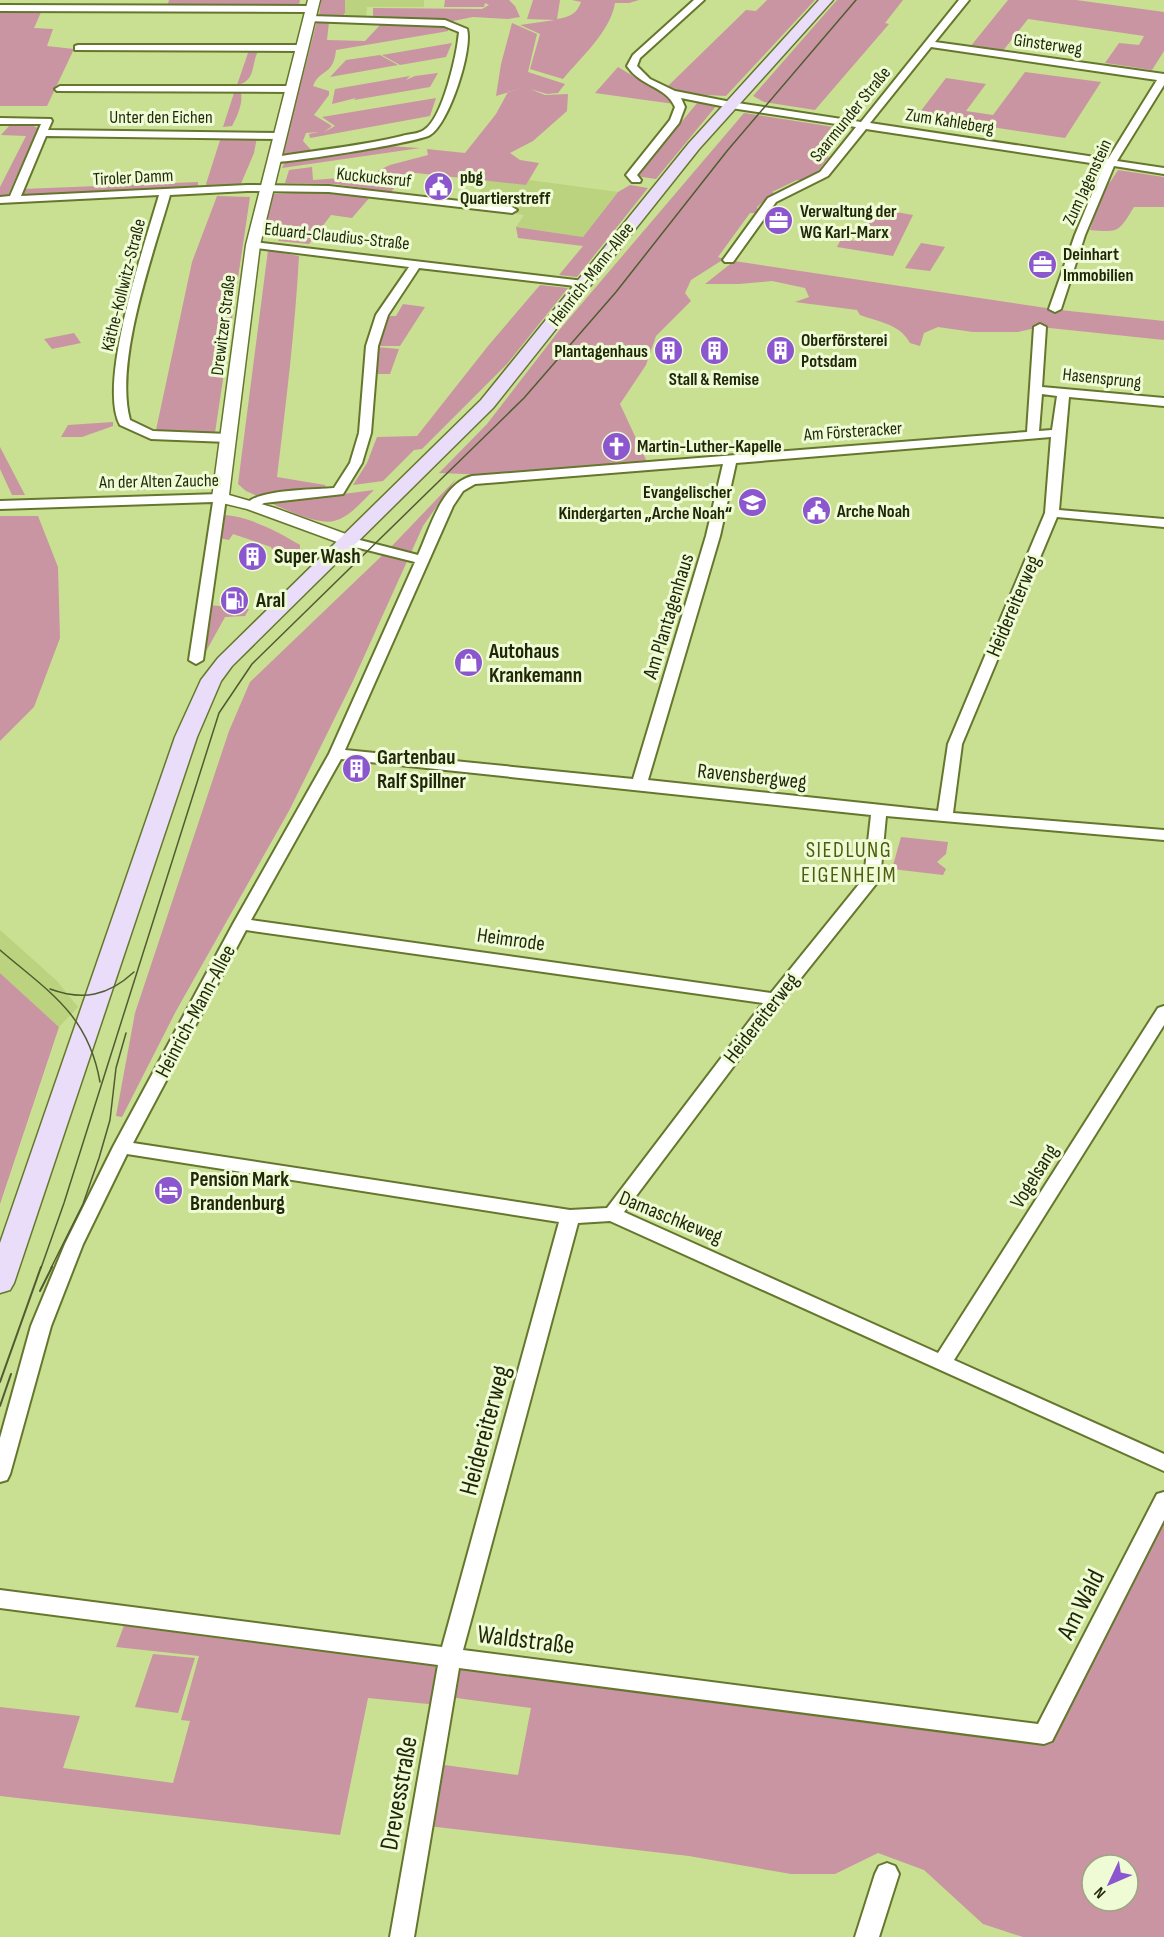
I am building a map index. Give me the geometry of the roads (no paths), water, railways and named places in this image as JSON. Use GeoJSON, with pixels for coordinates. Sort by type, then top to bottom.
{"type":"FeatureCollection","features":[{"type":"Feature","properties":{"kind":"main road","name":"Heinrich-Mann-Allee"},"geometry":{"type":"LineString","coordinates":[[0,1283],[84,1031],[197,707],[211,680],[225,662],[487,404],[527,357],[660,187],[826,0]]}},
{"type":"Feature","properties":{"kind":"street","name":"Zum Kahleberg"},"geometry":{"type":"LineString","coordinates":[[699,0],[636,57],[632,66],[651,84],[672,93],[731,105],[1164,171]]}},
{"type":"Feature","properties":{"kind":"street","name":"Saarmunder Straße"},"geometry":{"type":"LineString","coordinates":[[729,260],[772,200],[824,174],[964,0]]}},
{"type":"Feature","properties":{"kind":"street"},"geometry":{"type":"LineString","coordinates":[[0,8],[55,4],[165,4],[312,9],[383,21],[445,23],[464,31],[462,56],[453,84],[436,123],[427,133],[275,160]]}},
{"type":"Feature","properties":{"kind":"street","name":"Drewitzer Straße"},"geometry":{"type":"LineString","coordinates":[[196,660],[253,245],[312,9]]}},
{"type":"Feature","properties":{"kind":"street","name":"Ginsterweg"},"geometry":{"type":"LineString","coordinates":[[929,44],[1164,77]]}},
{"type":"Feature","properties":{"kind":"street"},"geometry":{"type":"LineString","coordinates":[[78,48],[301,48]]}},
{"type":"Feature","properties":{"kind":"street","name":"Zum Jagenstein"},"geometry":{"type":"LineString","coordinates":[[1055,309],[1080,235],[1111,162],[1164,77]]}},
{"type":"Feature","properties":{"kind":"street","name":"Unter den Eichen"},"geometry":{"type":"LineString","coordinates":[[60,89],[291,90]]}},
{"type":"Feature","properties":{"kind":"street"},"geometry":{"type":"LineString","coordinates":[[636,180],[631,175],[675,121],[680,107],[672,93]]}},
{"type":"Feature","properties":{"kind":"street"},"geometry":{"type":"LineString","coordinates":[[0,132],[3,122],[46,121],[14,199]]}},
{"type":"Feature","properties":{"kind":"street","name":"Unter den Eichen"},"geometry":{"type":"LineString","coordinates":[[42,133],[280,136]]}},
{"type":"Feature","properties":{"kind":"street","name":"Tiroler Damm"},"geometry":{"type":"LineString","coordinates":[[0,200],[268,188]]}},
{"type":"Feature","properties":{"kind":"street","name":"Kuckucksruf"},"geometry":{"type":"LineString","coordinates":[[268,188],[336,189],[512,210]]}},
{"type":"Feature","properties":{"kind":"street","name":"Käthe-Kollwitz-Straße"},"geometry":{"type":"LineString","coordinates":[[165,192],[124,342],[119,403],[124,422],[151,435],[228,438]]}},
{"type":"Feature","properties":{"kind":"street","name":"Eduard-Claudius-Straße"},"geometry":{"type":"LineString","coordinates":[[253,245],[584,284]]}},
{"type":"Feature","properties":{"kind":"street","name":"Eduard-Claudius-Straße"},"geometry":{"type":"LineString","coordinates":[[252,504],[261,499],[338,491],[356,463],[365,433],[372,346],[382,315],[417,263]]}},
{"type":"Feature","properties":{"kind":"street","name":"Hasensprung"},"geometry":{"type":"LineString","coordinates":[[1033,435],[1040,327]]}},
{"type":"Feature","properties":{"kind":"street","name":"Hasensprung"},"geometry":{"type":"LineString","coordinates":[[1037,390],[1164,402]]}},
{"type":"Feature","properties":{"kind":"street","name":"Heidereiterweg"},"geometry":{"type":"LineString","coordinates":[[945,816],[955,744],[1052,513],[1058,433],[1065,392]]}},
{"type":"Feature","properties":{"kind":"street","name":"Am Försteracker"},"geometry":{"type":"LineString","coordinates":[[472,480],[1058,433]]}},
{"type":"Feature","properties":{"kind":"street","name":"Am Plantagenhaus"},"geometry":{"type":"LineString","coordinates":[[639,784],[713,536],[730,459]]}},
{"type":"Feature","properties":{"kind":"street","name":"Heinrich-Mann-Allee"},"geometry":{"type":"LineString","coordinates":[[0,1474],[41,1326],[74,1244],[122,1147],[241,924],[336,754],[422,560],[458,488],[472,480]]}},
{"type":"Feature","properties":{"kind":"street","name":"An der Alten Zauche"},"geometry":{"type":"LineString","coordinates":[[0,505],[220,498],[252,504],[316,531],[348,541]]}},
{"type":"Feature","properties":{"kind":"street"},"geometry":{"type":"LineString","coordinates":[[1052,513],[1164,523]]}},
{"type":"Feature","properties":{"kind":"street"},"geometry":{"type":"LineString","coordinates":[[348,541],[422,560]]}},
{"type":"Feature","properties":{"kind":"street","name":"Ravensbergweg"},"geometry":{"type":"LineString","coordinates":[[336,754],[879,811],[1164,836]]}},
{"type":"Feature","properties":{"kind":"street","name":"Heidereiterweg"},"geometry":{"type":"LineString","coordinates":[[612,1214],[775,999],[872,879],[879,811]]}},
{"type":"Feature","properties":{"kind":"street","name":"Heimrode"},"geometry":{"type":"LineString","coordinates":[[241,924],[775,999]]}},
{"type":"Feature","properties":{"kind":"street","name":"Vogelsang"},"geometry":{"type":"LineString","coordinates":[[942,1363],[1164,1012]]}},
{"type":"Feature","properties":{"kind":"street","name":"Damaschkeweg"},"geometry":{"type":"LineString","coordinates":[[122,1147],[570,1217],[612,1214],[1164,1463]]}},
{"type":"Feature","properties":{"kind":"street","name":"Heidereiterweg"},"geometry":{"type":"LineString","coordinates":[[450,1658],[570,1217]]}},
{"type":"Feature","properties":{"kind":"street","name":"Am Wald"},"geometry":{"type":"LineString","coordinates":[[1044,1734],[1164,1500]]}},
{"type":"Feature","properties":{"kind":"street","name":"Waldstraße"},"geometry":{"type":"LineString","coordinates":[[0,1599],[1044,1734]]}},
{"type":"Feature","properties":{"kind":"street","name":"Drevesstraße"},"geometry":{"type":"LineString","coordinates":[[402,1937],[450,1658]]}},
{"type":"Feature","properties":{"kind":"street"},"geometry":{"type":"LineString","coordinates":[[867,1937],[887,1874]]}},
{"type":"Feature","properties":{"kind":"tram line"},"geometry":{"type":"LineString","coordinates":[[41,1268],[64,1203],[219,713],[252,664],[524,398],[616,292],[727,151],[856,0]]}},
{"type":"Feature","properties":{"kind":"tram line"},"geometry":{"type":"LineString","coordinates":[[0,950],[50,992],[76,1021],[94,1059],[100,1082]]}},
{"type":"Feature","properties":{"kind":"tram line"},"geometry":{"type":"LineString","coordinates":[[50,989],[73,995],[95,994],[115,986],[134,972]]}},
{"type":"Feature","properties":{"kind":"tram line"},"geometry":{"type":"LineString","coordinates":[[51,1268],[83,1204],[99,1158],[110,1120],[116,1068],[126,1033]]}},
{"type":"Feature","properties":{"kind":"tram line"},"geometry":{"type":"LineString","coordinates":[[0,1382],[41,1267]]}},
{"type":"Feature","properties":{"kind":"tram line"},"geometry":{"type":"LineString","coordinates":[[40,1291],[52,1267]]}},
{"type":"Feature","properties":{"kind":"tram line"},"geometry":{"type":"LineString","coordinates":[[0,1406],[11,1374]]}},
{"type":"Feature","properties":{"kind":"place","name":"pbg Quartierstreff"},"geometry":{"type":"Point","coordinates":[439,187]}},
{"type":"Feature","properties":{"kind":"place","name":"Verwaltung der WG Karl-Marx"},"geometry":{"type":"Point","coordinates":[779,221]}},
{"type":"Feature","properties":{"kind":"place","name":"Deinhart Immobilien"},"geometry":{"type":"Point","coordinates":[1042,264]}},
{"type":"Feature","properties":{"kind":"place","name":"Stall & Remise"},"geometry":{"type":"Point","coordinates":[714,350]}},
{"type":"Feature","properties":{"kind":"place","name":"Oberförsterei Potsdam"},"geometry":{"type":"Point","coordinates":[780,350]}},
{"type":"Feature","properties":{"kind":"place","name":"Plantagenhaus"},"geometry":{"type":"Point","coordinates":[669,351]}},
{"type":"Feature","properties":{"kind":"place","name":"Martin-Luther-Kapelle"},"geometry":{"type":"Point","coordinates":[616,446]}},
{"type":"Feature","properties":{"kind":"place","name":"Evangelischer Kindergarten „Arche Noah“"},"geometry":{"type":"Point","coordinates":[753,502]}},
{"type":"Feature","properties":{"kind":"place","name":"Arche Noah"},"geometry":{"type":"Point","coordinates":[816,511]}},
{"type":"Feature","properties":{"kind":"place","name":"Super Wash"},"geometry":{"type":"Point","coordinates":[253,556]}},
{"type":"Feature","properties":{"kind":"place","name":"Aral"},"geometry":{"type":"Point","coordinates":[235,600]}},
{"type":"Feature","properties":{"kind":"place","name":"Autohaus Krankemann"},"geometry":{"type":"Point","coordinates":[468,663]}},
{"type":"Feature","properties":{"kind":"place","name":"Gartenbau Ralf Spillner"},"geometry":{"type":"Point","coordinates":[356,769]}},
{"type":"Feature","properties":{"kind":"place","name":"Pension Mark Brandenburg"},"geometry":{"type":"Point","coordinates":[169,1191]}},
{"type":"Feature","properties":{"kind":"district","name":"SIEDLUNG EIGENHEIM"},"geometry":{"type":"Point","coordinates":[849,862]}}]}
